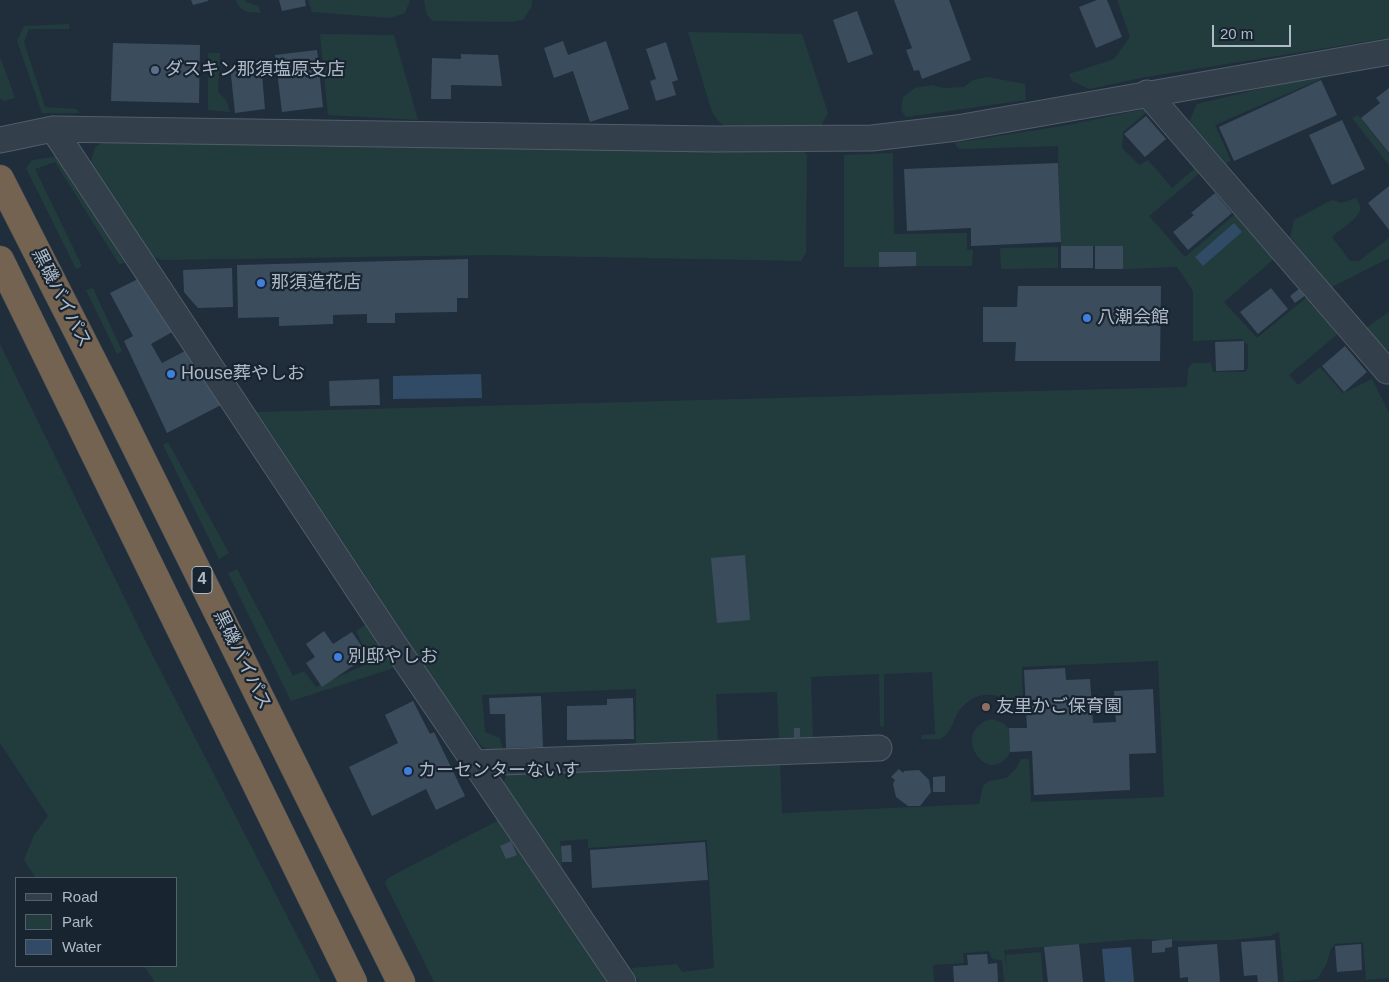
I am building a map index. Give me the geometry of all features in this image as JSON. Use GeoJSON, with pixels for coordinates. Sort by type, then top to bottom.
{"type":"FeatureCollection","features":[{"type":"Feature","properties":{"kind":"highway","name":"黒磯バイパス"},"geometry":{"type":"LineString","coordinates":[[0,179],[111,397],[401,982]]}},
{"type":"Feature","properties":{"kind":"highway","name":"4"},"geometry":{"type":"LineString","coordinates":[[0,260],[352,982]]}},
{"type":"Feature","properties":{"kind":"street"},"geometry":{"type":"LineString","coordinates":[[0,140],[53,128],[714,139],[872,138],[957,128],[1389,52]]}},
{"type":"Feature","properties":{"kind":"street"},"geometry":{"type":"LineString","coordinates":[[1148,93],[1387,371]]}},
{"type":"Feature","properties":{"kind":"street"},"geometry":{"type":"LineString","coordinates":[[53,128],[392,641],[623,982]]}},
{"type":"Feature","properties":{"kind":"street"},"geometry":{"type":"LineString","coordinates":[[475,763],[879,748]]}},
{"type":"Feature","properties":{"kind":"green space"},"geometry":{"type":"Polygon","coordinates":[[[236,0],[245,0],[258,6],[261,13],[243,10],[236,0]]]}},
{"type":"Feature","properties":{"kind":"green space"},"geometry":{"type":"Polygon","coordinates":[[[308,0],[410,0],[405,13],[390,18],[312,12],[308,0]]]}},
{"type":"Feature","properties":{"kind":"green space"},"geometry":{"type":"Polygon","coordinates":[[[424,0],[532,0],[532,6],[523,20],[512,22],[432,21],[427,15],[424,0]]]}},
{"type":"Feature","properties":{"kind":"green space"},"geometry":{"type":"Polygon","coordinates":[[[1117,0],[1389,0],[1389,38],[1146,77],[1089,89],[1072,81],[1069,74],[1114,59],[1130,37],[1117,0]]]}},
{"type":"Feature","properties":{"kind":"green space"},"geometry":{"type":"Polygon","coordinates":[[[69,24],[69,29],[29,29],[24,42],[45,107],[77,109],[79,113],[42,113],[17,41],[24,26],[69,24]]]}},
{"type":"Feature","properties":{"kind":"green space"},"geometry":{"type":"Polygon","coordinates":[[[688,32],[802,34],[828,113],[820,128],[729,128],[719,122],[712,112],[688,32]]]}},
{"type":"Feature","properties":{"kind":"green space"},"geometry":{"type":"Polygon","coordinates":[[[320,34],[394,35],[418,120],[328,115],[320,34]]]}},
{"type":"Feature","properties":{"kind":"green space"},"geometry":{"type":"Polygon","coordinates":[[[208,53],[220,53],[218,92],[226,100],[230,112],[208,110],[208,53]]]}},
{"type":"Feature","properties":{"kind":"green space"},"geometry":{"type":"Polygon","coordinates":[[[0,59],[15,98],[3,101],[0,98],[0,59]]]}},
{"type":"Feature","properties":{"kind":"green space"},"geometry":{"type":"Polygon","coordinates":[[[1318,75],[1321,79],[1215,125],[1231,161],[1226,163],[1189,122],[1197,104],[1318,75]]]}},
{"type":"Feature","properties":{"kind":"green space"},"geometry":{"type":"Polygon","coordinates":[[[988,77],[1025,84],[1026,100],[906,117],[901,110],[903,97],[915,88],[932,85],[943,88],[964,87],[973,80],[988,77]]]}},
{"type":"Feature","properties":{"kind":"green space"},"geometry":{"type":"Polygon","coordinates":[[[1145,109],[1147,112],[1123,132],[1122,148],[1139,165],[1148,160],[1172,188],[1194,169],[1177,149],[1182,146],[1202,171],[1149,216],[1185,257],[1238,212],[1275,258],[1224,302],[1257,338],[1307,297],[1339,333],[1289,375],[1298,385],[1320,367],[1343,393],[1372,379],[1389,413],[1389,978],[1366,980],[1363,942],[1335,944],[1331,949],[1326,965],[1317,979],[1284,982],[1279,932],[1270,936],[1232,940],[1183,941],[1140,939],[1004,950],[1008,977],[1006,955],[1041,952],[1043,982],[1004,982],[1002,960],[992,959],[989,951],[963,953],[964,963],[933,965],[934,982],[639,982],[632,968],[677,964],[682,972],[714,968],[707,840],[588,848],[588,839],[560,841],[562,865],[557,867],[503,783],[507,775],[780,763],[782,813],[979,804],[983,786],[989,781],[1006,778],[1016,769],[1021,759],[1029,759],[1031,802],[1164,797],[1158,661],[1022,667],[1023,710],[999,696],[982,695],[966,703],[957,714],[947,734],[940,739],[921,739],[922,735],[935,734],[932,672],[884,674],[884,727],[880,726],[879,674],[811,677],[813,738],[779,740],[777,692],[716,694],[718,742],[636,744],[636,689],[482,695],[485,732],[500,738],[503,751],[495,752],[482,747],[445,696],[257,412],[1187,387],[1188,368],[1192,363],[1211,363],[1213,372],[1245,372],[1248,367],[1248,345],[1242,339],[1193,341],[1193,291],[1177,267],[1123,269],[1123,246],[1061,246],[1058,146],[959,149],[954,143],[1068,125],[1145,109]],[[1234,223],[1196,257],[1204,265],[1234,223]]]}},
{"type":"Feature","properties":{"kind":"green space"},"geometry":{"type":"Polygon","coordinates":[[[1358,115],[1389,154],[1389,165],[1352,118],[1358,115]]]}},
{"type":"Feature","properties":{"kind":"green space"},"geometry":{"type":"Polygon","coordinates":[[[112,137],[801,148],[807,155],[806,253],[801,261],[494,255],[163,260],[153,257],[90,165],[95,147],[112,137]]]}},
{"type":"Feature","properties":{"kind":"green space"},"geometry":{"type":"Polygon","coordinates":[[[893,153],[894,234],[967,233],[967,250],[973,250],[972,266],[916,266],[915,252],[879,252],[879,267],[844,267],[844,155],[893,153]]]}},
{"type":"Feature","properties":{"kind":"green space"},"geometry":{"type":"Polygon","coordinates":[[[58,156],[125,263],[119,264],[55,162],[35,169],[82,266],[76,269],[26,168],[32,160],[58,156]]]}},
{"type":"Feature","properties":{"kind":"green space"},"geometry":{"type":"Polygon","coordinates":[[[1356,198],[1361,208],[1359,213],[1332,237],[1350,261],[1359,261],[1389,238],[1389,258],[1330,288],[1290,237],[1294,220],[1332,200],[1341,203],[1356,198]]]}},
{"type":"Feature","properties":{"kind":"green space"},"geometry":{"type":"Polygon","coordinates":[[[1058,247],[1058,268],[1001,269],[1000,248],[1058,247]]]}},
{"type":"Feature","properties":{"kind":"green space"},"geometry":{"type":"Polygon","coordinates":[[[93,288],[122,351],[117,354],[86,290],[93,288]]]}},
{"type":"Feature","properties":{"kind":"green space"},"geometry":{"type":"Polygon","coordinates":[[[1389,312],[1389,349],[1385,352],[1366,328],[1389,312]]]}},
{"type":"Feature","properties":{"kind":"green space"},"geometry":{"type":"Polygon","coordinates":[[[0,344],[153,656],[321,982],[155,982],[145,967],[178,967],[178,877],[35,877],[24,860],[34,835],[48,816],[0,743],[0,344]]]}},
{"type":"Feature","properties":{"kind":"green space"},"geometry":{"type":"Polygon","coordinates":[[[168,442],[229,553],[219,559],[163,445],[168,442]]]}},
{"type":"Feature","properties":{"kind":"green space"},"geometry":{"type":"Polygon","coordinates":[[[237,569],[293,676],[304,671],[316,687],[371,662],[356,631],[365,625],[394,668],[291,701],[228,573],[237,569]]]}},
{"type":"Feature","properties":{"kind":"green space"},"geometry":{"type":"Polygon","coordinates":[[[992,719],[1003,723],[1009,728],[1010,743],[1010,752],[1007,757],[995,765],[986,763],[979,758],[974,750],[972,741],[974,732],[980,724],[992,719]]]}},
{"type":"Feature","properties":{"kind":"green space"},"geometry":{"type":"Polygon","coordinates":[[[499,820],[609,982],[434,982],[385,883],[388,878],[499,820]]]}},
{"type":"Feature","properties":{"kind":"water"},"geometry":{"type":"Polygon","coordinates":[[[1234,223],[1242,232],[1203,266],[1195,257],[1234,223]]]}},
{"type":"Feature","properties":{"kind":"water"},"geometry":{"type":"Polygon","coordinates":[[[481,374],[482,398],[393,399],[393,376],[481,374]]]}},
{"type":"Feature","properties":{"kind":"water"},"geometry":{"type":"Polygon","coordinates":[[[1131,947],[1134,982],[1105,982],[1102,949],[1131,947]]]}},
{"type":"Feature","properties":{"kind":"building"},"geometry":{"type":"Polygon","coordinates":[[[191,0],[208,0],[208,1],[193,5],[191,0]]]}},
{"type":"Feature","properties":{"kind":"building"},"geometry":{"type":"Polygon","coordinates":[[[279,0],[305,0],[306,6],[282,11],[279,0]]]}},
{"type":"Feature","properties":{"kind":"building"},"geometry":{"type":"Polygon","coordinates":[[[894,0],[949,0],[971,60],[922,79],[919,70],[914,71],[906,50],[912,48],[894,0]]]}},
{"type":"Feature","properties":{"kind":"building"},"geometry":{"type":"Polygon","coordinates":[[[1097,0],[1107,0],[1122,37],[1096,48],[1079,7],[1097,0]]]}},
{"type":"Feature","properties":{"kind":"building"},"geometry":{"type":"Polygon","coordinates":[[[857,11],[873,54],[848,63],[833,20],[857,11]]]}},
{"type":"Feature","properties":{"kind":"building"},"geometry":{"type":"Polygon","coordinates":[[[563,41],[568,55],[606,41],[629,109],[590,122],[573,71],[554,78],[544,48],[563,41]]]}},
{"type":"Feature","properties":{"kind":"building"},"geometry":{"type":"Polygon","coordinates":[[[666,42],[678,80],[672,82],[676,95],[656,101],[650,81],[656,79],[646,49],[666,42]]]}},
{"type":"Feature","properties":{"kind":"building"},"geometry":{"type":"Polygon","coordinates":[[[113,43],[200,45],[199,103],[111,101],[113,43]]]}},
{"type":"Feature","properties":{"kind":"building"},"geometry":{"type":"Polygon","coordinates":[[[317,50],[323,107],[282,112],[275,55],[317,50]]]}},
{"type":"Feature","properties":{"kind":"building"},"geometry":{"type":"Polygon","coordinates":[[[461,54],[498,55],[502,86],[451,85],[451,99],[431,99],[432,58],[461,59],[461,54]]]}},
{"type":"Feature","properties":{"kind":"building"},"geometry":{"type":"Polygon","coordinates":[[[261,63],[265,109],[235,113],[230,66],[261,63]]]}},
{"type":"Feature","properties":{"kind":"building"},"geometry":{"type":"Polygon","coordinates":[[[1321,80],[1337,115],[1234,161],[1219,127],[1321,80]]]}},
{"type":"Feature","properties":{"kind":"building"},"geometry":{"type":"Polygon","coordinates":[[[1389,88],[1389,153],[1361,118],[1380,103],[1376,98],[1389,88]]]}},
{"type":"Feature","properties":{"kind":"building"},"geometry":{"type":"Polygon","coordinates":[[[1146,116],[1166,139],[1145,157],[1124,134],[1146,116]]]}},
{"type":"Feature","properties":{"kind":"building"},"geometry":{"type":"Polygon","coordinates":[[[1342,120],[1365,169],[1332,185],[1309,135],[1342,120]]]}},
{"type":"Feature","properties":{"kind":"building"},"geometry":{"type":"Polygon","coordinates":[[[1058,163],[1061,242],[971,246],[971,228],[907,231],[904,169],[1058,163]]]}},
{"type":"Feature","properties":{"kind":"building"},"geometry":{"type":"Polygon","coordinates":[[[1389,186],[1389,230],[1368,203],[1389,186]]]}},
{"type":"Feature","properties":{"kind":"building"},"geometry":{"type":"Polygon","coordinates":[[[1215,193],[1232,213],[1188,250],[1173,232],[1194,215],[1191,213],[1215,193]]]}},
{"type":"Feature","properties":{"kind":"building"},"geometry":{"type":"Polygon","coordinates":[[[1061,246],[1093,246],[1093,268],[1061,268],[1061,246]]]}},
{"type":"Feature","properties":{"kind":"building"},"geometry":{"type":"Polygon","coordinates":[[[1095,246],[1123,246],[1123,269],[1095,269],[1095,246]]]}},
{"type":"Feature","properties":{"kind":"building"},"geometry":{"type":"Polygon","coordinates":[[[879,252],[916,252],[916,266],[879,267],[879,252]]]}},
{"type":"Feature","properties":{"kind":"building"},"geometry":{"type":"Polygon","coordinates":[[[468,259],[468,298],[457,298],[457,312],[395,313],[395,323],[367,323],[367,314],[333,315],[333,324],[279,326],[279,317],[238,318],[237,265],[468,259]]]}},
{"type":"Feature","properties":{"kind":"building"},"geometry":{"type":"Polygon","coordinates":[[[232,268],[233,307],[198,308],[184,292],[183,270],[232,268]]]}},
{"type":"Feature","properties":{"kind":"building"},"geometry":{"type":"Polygon","coordinates":[[[138,279],[174,331],[151,344],[162,363],[187,350],[221,405],[167,433],[124,341],[133,336],[110,293],[138,279]]]}},
{"type":"Feature","properties":{"kind":"building"},"geometry":{"type":"Polygon","coordinates":[[[1018,286],[1161,286],[1160,361],[1015,361],[1016,342],[983,342],[983,307],[1017,307],[1018,286]]]}},
{"type":"Feature","properties":{"kind":"building"},"geometry":{"type":"Polygon","coordinates":[[[1271,288],[1288,309],[1258,334],[1240,312],[1271,288]]]}},
{"type":"Feature","properties":{"kind":"building"},"geometry":{"type":"Polygon","coordinates":[[[1300,288],[1306,295],[1295,303],[1290,296],[1300,288]]]}},
{"type":"Feature","properties":{"kind":"building"},"geometry":{"type":"Polygon","coordinates":[[[1244,341],[1244,370],[1216,371],[1215,342],[1244,341]]]}},
{"type":"Feature","properties":{"kind":"building"},"geometry":{"type":"Polygon","coordinates":[[[1345,346],[1367,372],[1344,392],[1322,366],[1345,346]]]}},
{"type":"Feature","properties":{"kind":"building"},"geometry":{"type":"Polygon","coordinates":[[[379,379],[380,405],[330,406],[329,381],[379,379]]]}},
{"type":"Feature","properties":{"kind":"building"},"geometry":{"type":"Polygon","coordinates":[[[745,555],[750,620],[717,623],[711,558],[745,555]]]}},
{"type":"Feature","properties":{"kind":"building"},"geometry":{"type":"Polygon","coordinates":[[[324,631],[333,644],[352,632],[365,651],[360,655],[363,659],[322,687],[306,663],[315,657],[306,644],[324,631]]]}},
{"type":"Feature","properties":{"kind":"building"},"geometry":{"type":"Polygon","coordinates":[[[1065,668],[1066,680],[1090,679],[1093,723],[1116,722],[1114,691],[1153,689],[1156,753],[1129,754],[1130,790],[1034,795],[1032,751],[1010,752],[1009,728],[1027,728],[1024,670],[1065,668]]]}},
{"type":"Feature","properties":{"kind":"building"},"geometry":{"type":"Polygon","coordinates":[[[541,696],[543,747],[506,748],[505,714],[490,714],[489,698],[541,696]]]}},
{"type":"Feature","properties":{"kind":"building"},"geometry":{"type":"Polygon","coordinates":[[[633,698],[634,739],[567,740],[567,706],[607,705],[607,699],[633,698]]]}},
{"type":"Feature","properties":{"kind":"building"},"geometry":{"type":"Polygon","coordinates":[[[413,701],[430,734],[434,732],[465,796],[436,810],[426,789],[372,816],[349,767],[398,743],[385,715],[413,701]]]}},
{"type":"Feature","properties":{"kind":"building"},"geometry":{"type":"Polygon","coordinates":[[[794,728],[800,728],[800,737],[794,738],[794,728]]]}},
{"type":"Feature","properties":{"kind":"building"},"geometry":{"type":"Polygon","coordinates":[[[899,769],[903,773],[904,771],[919,770],[929,780],[931,792],[920,806],[908,806],[896,797],[893,784],[895,780],[891,777],[899,769]]]}},
{"type":"Feature","properties":{"kind":"building"},"geometry":{"type":"Polygon","coordinates":[[[945,776],[945,792],[933,792],[933,777],[945,776]]]}},
{"type":"Feature","properties":{"kind":"building"},"geometry":{"type":"Polygon","coordinates":[[[511,841],[517,855],[506,859],[500,846],[511,841]]]}},
{"type":"Feature","properties":{"kind":"building"},"geometry":{"type":"Polygon","coordinates":[[[705,842],[708,880],[592,888],[590,850],[705,842]]]}},
{"type":"Feature","properties":{"kind":"building"},"geometry":{"type":"Polygon","coordinates":[[[571,845],[572,862],[562,862],[561,846],[571,845]]]}},
{"type":"Feature","properties":{"kind":"building"},"geometry":{"type":"Polygon","coordinates":[[[1172,939],[1172,947],[1165,948],[1165,952],[1152,953],[1152,941],[1172,939]]]}},
{"type":"Feature","properties":{"kind":"building"},"geometry":{"type":"Polygon","coordinates":[[[1275,940],[1278,982],[1258,982],[1257,975],[1244,976],[1241,942],[1275,940]]]}},
{"type":"Feature","properties":{"kind":"building"},"geometry":{"type":"Polygon","coordinates":[[[1079,944],[1083,982],[1048,982],[1044,947],[1079,944]]]}},
{"type":"Feature","properties":{"kind":"building"},"geometry":{"type":"Polygon","coordinates":[[[1217,944],[1220,982],[1188,982],[1188,977],[1180,978],[1178,947],[1217,944]]]}},
{"type":"Feature","properties":{"kind":"building"},"geometry":{"type":"Polygon","coordinates":[[[1361,944],[1362,970],[1337,972],[1335,946],[1361,944]]]}},
{"type":"Feature","properties":{"kind":"building"},"geometry":{"type":"Polygon","coordinates":[[[987,954],[988,964],[997,963],[998,982],[954,982],[953,966],[968,965],[967,955],[987,954]]]}},
{"type":"Feature","properties":{"kind":"place","name":"ダスキン那須塩原支店"},"geometry":{"type":"Point","coordinates":[155,70]}},
{"type":"Feature","properties":{"kind":"place","name":"那須造花店"},"geometry":{"type":"Point","coordinates":[261,283]}},
{"type":"Feature","properties":{"kind":"place","name":"八潮会館"},"geometry":{"type":"Point","coordinates":[1087,318]}},
{"type":"Feature","properties":{"kind":"place","name":"House葬やしお"},"geometry":{"type":"Point","coordinates":[171,374]}},
{"type":"Feature","properties":{"kind":"place","name":"別邸やしお"},"geometry":{"type":"Point","coordinates":[338,657]}},
{"type":"Feature","properties":{"kind":"place","name":"友里かご保育園"},"geometry":{"type":"Point","coordinates":[986,707]}},
{"type":"Feature","properties":{"kind":"place","name":"カーセンターないす"},"geometry":{"type":"Point","coordinates":[408,771]}}]}
